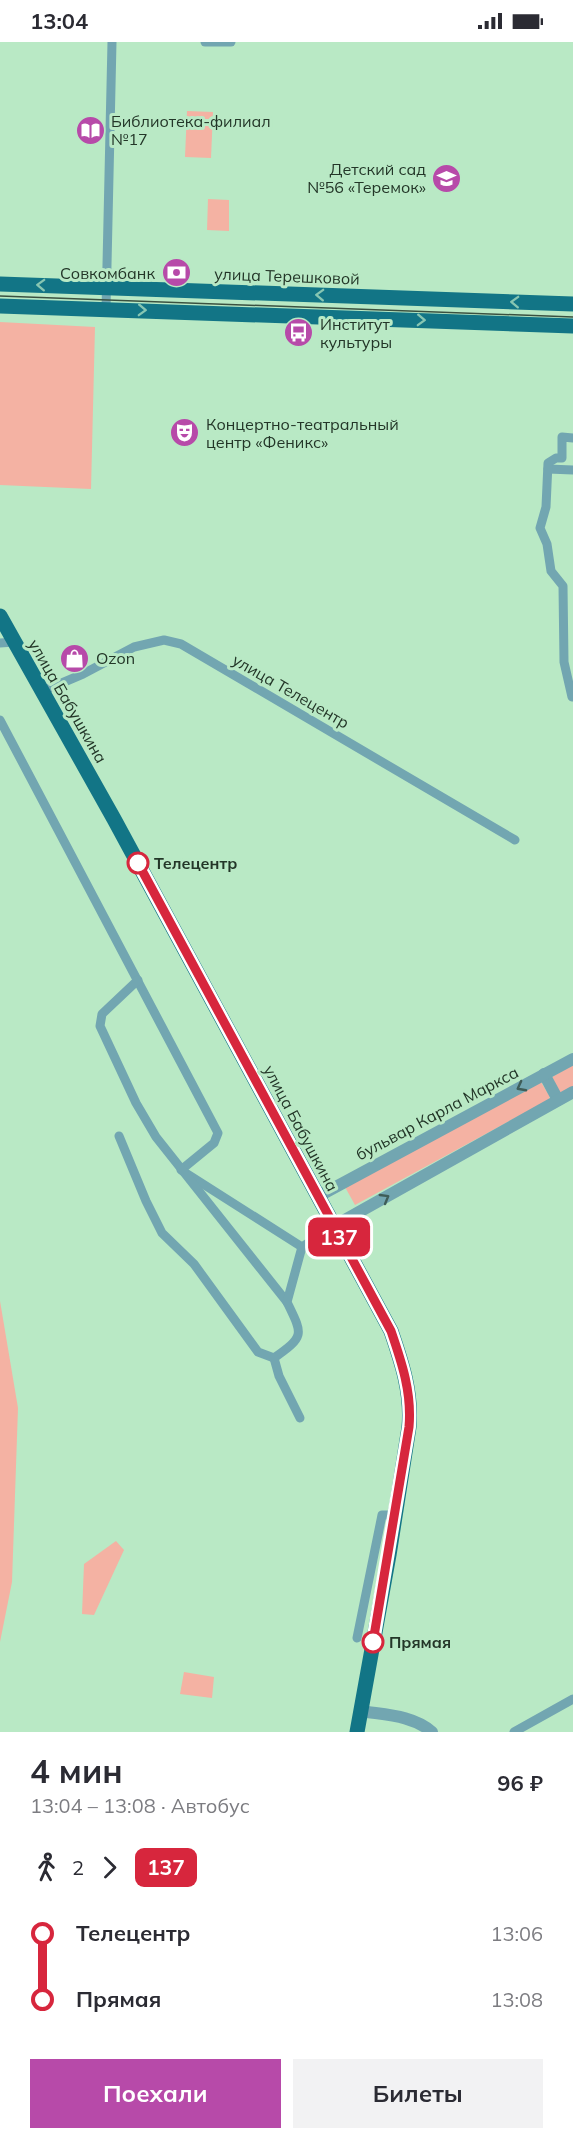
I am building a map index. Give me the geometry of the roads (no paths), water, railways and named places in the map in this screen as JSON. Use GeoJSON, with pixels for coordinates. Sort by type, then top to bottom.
{"type":"FeatureCollection","features":[{"type":"Feature","properties":{"kind":"main road","name":"улица Терешковой"},"geometry":{"type":"LineString","coordinates":[[0,284],[573,304]]}},
{"type":"Feature","properties":{"kind":"main road"},"geometry":{"type":"LineString","coordinates":[[0,306],[573,326]]}},
{"type":"Feature","properties":{"kind":"main road","name":"улица Бабушкина"},"geometry":{"type":"LineString","coordinates":[[0,616],[7,642],[43,691],[391,1331],[401,1361],[409,1392],[411,1409],[409,1427],[357,1732]]}},
{"type":"Feature","properties":{"kind":"street"},"geometry":{"type":"LineString","coordinates":[[106,309],[112,42]]}},
{"type":"Feature","properties":{"kind":"street"},"geometry":{"type":"LineString","coordinates":[[205,42],[231,42]]}},
{"type":"Feature","properties":{"kind":"street"},"geometry":{"type":"LineString","coordinates":[[562,469],[562,437],[573,438]]}},
{"type":"Feature","properties":{"kind":"street"},"geometry":{"type":"LineString","coordinates":[[562,459],[556,458],[548,463],[546,507],[540,528],[548,544],[551,571],[563,586],[564,662],[572,698]]}},
{"type":"Feature","properties":{"kind":"street"},"geometry":{"type":"LineString","coordinates":[[548,469],[573,470]]}},
{"type":"Feature","properties":{"kind":"street","name":"улица Телецентр"},"geometry":{"type":"LineString","coordinates":[[43,691],[83,674],[134,647],[164,640],[181,644],[515,840]]}},
{"type":"Feature","properties":{"kind":"street"},"geometry":{"type":"LineString","coordinates":[[0,720],[218,1133],[214,1143],[181,1170]]}},
{"type":"Feature","properties":{"kind":"street"},"geometry":{"type":"LineString","coordinates":[[138,980],[102,1014],[100,1026],[136,1103],[156,1137],[287,1302],[298,1323],[297,1342],[274,1358]]}},
{"type":"Feature","properties":{"kind":"street","name":"бульвар Карла Маркса"},"geometry":{"type":"LineString","coordinates":[[318,1197],[573,1059]]}},
{"type":"Feature","properties":{"kind":"street"},"geometry":{"type":"LineString","coordinates":[[544,1074],[558,1100]]}},
{"type":"Feature","properties":{"kind":"street"},"geometry":{"type":"LineString","coordinates":[[287,1302],[302,1247],[334,1226],[573,1092]]}},
{"type":"Feature","properties":{"kind":"street"},"geometry":{"type":"LineString","coordinates":[[119,1136],[162,1233],[194,1264],[258,1352],[274,1358]]}},
{"type":"Feature","properties":{"kind":"street"},"geometry":{"type":"LineString","coordinates":[[181,1170],[302,1247]]}},
{"type":"Feature","properties":{"kind":"street"},"geometry":{"type":"LineString","coordinates":[[274,1358],[279,1376],[300,1418]]}},
{"type":"Feature","properties":{"kind":"street"},"geometry":{"type":"LineString","coordinates":[[357,1638],[382,1515],[395,1515]]}},
{"type":"Feature","properties":{"kind":"street"},"geometry":{"type":"LineString","coordinates":[[517,1732],[573,1699]]}},
{"type":"Feature","properties":{"kind":"street"},"geometry":{"type":"LineString","coordinates":[[361,1711],[402,1717],[423,1725],[432,1732]]}},
{"type":"Feature","properties":{"kind":"tram line"},"geometry":{"type":"LineString","coordinates":[[0,296],[573,317]]}},
{"type":"Feature","properties":{"kind":"place","name":"Библиотека-филиал №17"},"geometry":{"type":"Point","coordinates":[90,130]}},
{"type":"Feature","properties":{"kind":"place","name":"Детский сад №56 «Теремок»"},"geometry":{"type":"Point","coordinates":[447,178]}},
{"type":"Feature","properties":{"kind":"place","name":"Совкомбанк"},"geometry":{"type":"Point","coordinates":[176,273]}},
{"type":"Feature","properties":{"kind":"place","name":"Институт культуры"},"geometry":{"type":"Point","coordinates":[299,333]}},
{"type":"Feature","properties":{"kind":"place","name":"Концертно-театральный центр «Феникс»"},"geometry":{"type":"Point","coordinates":[185,433]}},
{"type":"Feature","properties":{"kind":"place","name":"Ozon"},"geometry":{"type":"Point","coordinates":[75,658]}},
{"type":"Feature","properties":{"kind":"place","name":"Телецентр"},"geometry":{"type":"Point","coordinates":[138,863]}},
{"type":"Feature","properties":{"kind":"place","name":"Прямая"},"geometry":{"type":"Point","coordinates":[373,1642]}}]}
